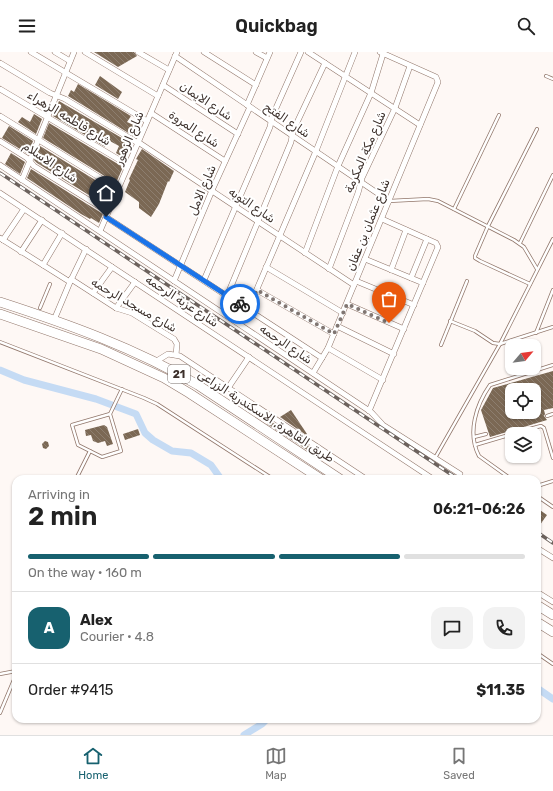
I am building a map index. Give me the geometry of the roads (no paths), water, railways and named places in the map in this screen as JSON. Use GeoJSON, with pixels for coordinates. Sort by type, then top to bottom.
{"type":"FeatureCollection","features":[{"type":"Feature","properties":{"kind":"highway","name":"طريق القاهرة, الاسكندرية الزراعى"},"geometry":{"type":"LineString","coordinates":[[0,302],[54,320],[130,349],[198,385],[334,475]]}},
{"type":"Feature","properties":{"kind":"highway","name":"طريق القاهرة, الاسكندرية الزراعى"},"geometry":{"type":"LineString","coordinates":[[0,314],[101,349],[164,378],[315,475]]}},
{"type":"Feature","properties":{"kind":"highway"},"geometry":{"type":"LineString","coordinates":[[541,608],[553,615]]}},
{"type":"Feature","properties":{"kind":"highway"},"geometry":{"type":"LineString","coordinates":[[541,624],[553,632]]}},
{"type":"Feature","properties":{"kind":"street"},"geometry":{"type":"LineString","coordinates":[[31,52],[147,121]]}},
{"type":"Feature","properties":{"kind":"street"},"geometry":{"type":"LineString","coordinates":[[55,52],[70,61]]}},
{"type":"Feature","properties":{"kind":"street"},"geometry":{"type":"LineString","coordinates":[[22,180],[74,52]]}},
{"type":"Feature","properties":{"kind":"street"},"geometry":{"type":"LineString","coordinates":[[85,52],[158,96]]}},
{"type":"Feature","properties":{"kind":"street"},"geometry":{"type":"LineString","coordinates":[[138,52],[169,70]]}},
{"type":"Feature","properties":{"kind":"street"},"geometry":{"type":"LineString","coordinates":[[204,52],[256,85]]}},
{"type":"Feature","properties":{"kind":"street"},"geometry":{"type":"LineString","coordinates":[[256,52],[267,58]]}},
{"type":"Feature","properties":{"kind":"street","name":"شارع الامل"},"geometry":{"type":"LineString","coordinates":[[174,281],[238,134],[270,52]]}},
{"type":"Feature","properties":{"kind":"street"},"geometry":{"type":"LineString","coordinates":[[204,280],[270,127],[272,117],[301,52]]}},
{"type":"Feature","properties":{"kind":"street"},"geometry":{"type":"LineString","coordinates":[[308,52],[420,125]]}},
{"type":"Feature","properties":{"kind":"street"},"geometry":{"type":"LineString","coordinates":[[248,310],[316,151],[355,52]]}},
{"type":"Feature","properties":{"kind":"street"},"geometry":{"type":"LineString","coordinates":[[305,253],[338,166],[372,93],[382,53],[410,66]]}},
{"type":"Feature","properties":{"kind":"street","name":"شارع الزهور"},"geometry":{"type":"LineString","coordinates":[[100,231],[176,54]]}},
{"type":"Feature","properties":{"kind":"street","name":"شارع الفتح"},"geometry":{"type":"LineString","coordinates":[[176,54],[249,106],[389,201]]}},
{"type":"Feature","properties":{"kind":"street","name":"شارع التوبه"},"geometry":{"type":"LineString","coordinates":[[0,63],[65,99],[138,143],[329,269],[355,283],[414,305]]}},
{"type":"Feature","properties":{"kind":"street"},"geometry":{"type":"LineString","coordinates":[[227,296],[291,142],[292,135],[325,63]]}},
{"type":"Feature","properties":{"kind":"street","name":"شارع عثمان بن عفان"},"geometry":{"type":"LineString","coordinates":[[313,373],[328,348],[347,304],[438,83],[436,77],[410,66]]}},
{"type":"Feature","properties":{"kind":"street","name":"شارع مكة المكرمة"},"geometry":{"type":"LineString","coordinates":[[329,269],[358,193],[360,182],[395,108],[410,66]]}},
{"type":"Feature","properties":{"kind":"street","name":"شارع الايمان"},"geometry":{"type":"LineString","coordinates":[[163,85],[238,134]]}},
{"type":"Feature","properties":{"kind":"street","name":"شارع فاطمه الزهراء"},"geometry":{"type":"LineString","coordinates":[[0,89],[128,165]]}},
{"type":"Feature","properties":{"kind":"street","name":"شارع المروة"},"geometry":{"type":"LineString","coordinates":[[151,113],[225,161]]}},
{"type":"Feature","properties":{"kind":"street"},"geometry":{"type":"LineString","coordinates":[[0,116],[118,189]]}},
{"type":"Feature","properties":{"kind":"street","name":"شارع الاسلام"},"geometry":{"type":"LineString","coordinates":[[0,141],[30,161],[34,166],[108,212]]}},
{"type":"Feature","properties":{"kind":"street","name":"شارع الرحمه"},"geometry":{"type":"LineString","coordinates":[[0,165],[370,411],[382,425],[460,474]]}},
{"type":"Feature","properties":{"kind":"street","name":"شارع عزبة الرحمه"},"geometry":{"type":"LineString","coordinates":[[0,193],[427,475]]}},
{"type":"Feature","properties":{"kind":"street"},"geometry":{"type":"LineString","coordinates":[[1,239],[24,209]]}},
{"type":"Feature","properties":{"kind":"street"},"geometry":{"type":"LineString","coordinates":[[106,217],[322,358]]}},
{"type":"Feature","properties":{"kind":"street"},"geometry":{"type":"LineString","coordinates":[[370,411],[438,248],[436,243],[427,238],[406,230],[382,218]]}},
{"type":"Feature","properties":{"kind":"street"},"geometry":{"type":"LineString","coordinates":[[21,252],[42,220]]}},
{"type":"Feature","properties":{"kind":"street"},"geometry":{"type":"LineString","coordinates":[[391,270],[406,230]]}},
{"type":"Feature","properties":{"kind":"street"},"geometry":{"type":"LineString","coordinates":[[43,266],[62,233]]}},
{"type":"Feature","properties":{"kind":"street"},"geometry":{"type":"LineString","coordinates":[[411,278],[427,238]]}},
{"type":"Feature","properties":{"kind":"street","name":"شارع مسجد الرحمه"},"geometry":{"type":"LineString","coordinates":[[1,239],[43,266],[93,293],[116,308],[132,313],[174,339],[177,344],[176,354]]}},
{"type":"Feature","properties":{"kind":"street"},"geometry":{"type":"LineString","coordinates":[[54,320],[70,281],[86,249]]}},
{"type":"Feature","properties":{"kind":"street"},"geometry":{"type":"LineString","coordinates":[[365,259],[423,283]]}},
{"type":"Feature","properties":{"kind":"street"},"geometry":{"type":"LineString","coordinates":[[93,293],[112,267]]}},
{"type":"Feature","properties":{"kind":"street"},"geometry":{"type":"LineString","coordinates":[[266,267],[343,313]]}},
{"type":"Feature","properties":{"kind":"street"},"geometry":{"type":"LineString","coordinates":[[116,308],[135,282]]}},
{"type":"Feature","properties":{"kind":"street"},"geometry":{"type":"LineString","coordinates":[[257,290],[334,334]]}},
{"type":"Feature","properties":{"kind":"street"},"geometry":{"type":"LineString","coordinates":[[347,304],[404,329]]}},
{"type":"Feature","properties":{"kind":"street"},"geometry":{"type":"LineString","coordinates":[[337,326],[394,354]]}},
{"type":"Feature","properties":{"kind":"street"},"geometry":{"type":"LineString","coordinates":[[328,348],[382,380]]}},
{"type":"Feature","properties":{"kind":"street"},"geometry":{"type":"LineString","coordinates":[[155,362],[164,356],[176,354],[360,475]]}},
{"type":"Feature","properties":{"kind":"street"},"geometry":{"type":"LineString","coordinates":[[228,388],[249,357]]}},
{"type":"Feature","properties":{"kind":"street"},"geometry":{"type":"LineString","coordinates":[[541,550],[553,558]]}},
{"type":"Feature","properties":{"kind":"street"},"geometry":{"type":"LineString","coordinates":[[541,594],[553,602]]}},
{"type":"Feature","properties":{"kind":"lane"},"geometry":{"type":"LineString","coordinates":[[546,76],[553,79]]}},
{"type":"Feature","properties":{"kind":"lane"},"geometry":{"type":"LineString","coordinates":[[454,209],[499,115]]}},
{"type":"Feature","properties":{"kind":"lane"},"geometry":{"type":"LineString","coordinates":[[530,284],[475,258],[488,226],[536,128]]}},
{"type":"Feature","properties":{"kind":"lane"},"geometry":{"type":"LineString","coordinates":[[520,244],[553,176]]}},
{"type":"Feature","properties":{"kind":"lane"},"geometry":{"type":"LineString","coordinates":[[389,201],[433,200],[454,209],[520,244],[529,254],[537,268]]}},
{"type":"Feature","properties":{"kind":"lane"},"geometry":{"type":"LineString","coordinates":[[435,458],[500,344],[553,238]]}},
{"type":"Feature","properties":{"kind":"lane"},"geometry":{"type":"LineString","coordinates":[[441,345],[467,282]]}},
{"type":"Feature","properties":{"kind":"lane"},"geometry":{"type":"LineString","coordinates":[[40,308],[50,284]]}},
{"type":"Feature","properties":{"kind":"lane"},"geometry":{"type":"LineString","coordinates":[[535,333],[553,290]]}},
{"type":"Feature","properties":{"kind":"lane"},"geometry":{"type":"LineString","coordinates":[[450,321],[475,331],[493,343],[500,344],[553,327]]}},
{"type":"Feature","properties":{"kind":"lane"},"geometry":{"type":"LineString","coordinates":[[0,342],[157,404],[267,475]]}},
{"type":"Feature","properties":{"kind":"lane"},"geometry":{"type":"LineString","coordinates":[[506,475],[482,459],[476,451],[474,437],[475,414],[490,385],[553,366]]}},
{"type":"Feature","properties":{"kind":"lane"},"geometry":{"type":"LineString","coordinates":[[110,414],[121,451],[102,457],[78,445],[72,425],[110,414],[122,389]]}},
{"type":"Feature","properties":{"kind":"lane"},"geometry":{"type":"LineString","coordinates":[[547,416],[553,414]]}},
{"type":"Feature","properties":{"kind":"lane"},"geometry":{"type":"LineString","coordinates":[[541,428],[544,428],[553,458]]}},
{"type":"Feature","properties":{"kind":"lane"},"geometry":{"type":"LineString","coordinates":[[474,437],[486,434]]}},
{"type":"Feature","properties":{"kind":"lane"},"geometry":{"type":"LineString","coordinates":[[475,445],[505,436]]}},
{"type":"Feature","properties":{"kind":"lane"},"geometry":{"type":"LineString","coordinates":[[78,475],[90,451]]}},
{"type":"Feature","properties":{"kind":"lane"},"geometry":{"type":"LineString","coordinates":[[541,485],[553,481]]}},
{"type":"Feature","properties":{"kind":"lane"},"geometry":{"type":"LineString","coordinates":[[541,499],[553,507]]}},
{"type":"Feature","properties":{"kind":"lane"},"geometry":{"type":"LineString","coordinates":[[541,656],[553,664]]}},
{"type":"Feature","properties":{"kind":"lane"},"geometry":{"type":"LineString","coordinates":[[0,674],[12,672]]}},
{"type":"Feature","properties":{"kind":"lane"},"geometry":{"type":"LineString","coordinates":[[0,713],[12,684]]}},
{"type":"Feature","properties":{"kind":"waterway"},"geometry":{"type":"LineString","coordinates":[[0,370],[24,380],[96,399],[136,414],[145,433],[153,440],[172,451],[191,453],[211,465],[218,475]]}},
{"type":"Feature","properties":{"kind":"waterway"},"geometry":{"type":"LineString","coordinates":[[541,691],[553,699]]}},
{"type":"Feature","properties":{"kind":"waterway"},"geometry":{"type":"LineString","coordinates":[[244,735],[263,723]]}},
{"type":"Feature","properties":{"kind":"railway"},"geometry":{"type":"LineString","coordinates":[[0,173],[452,475]]}},
{"type":"Feature","properties":{"kind":"railway"},"geometry":{"type":"LineString","coordinates":[[541,535],[553,543]]}}]}
